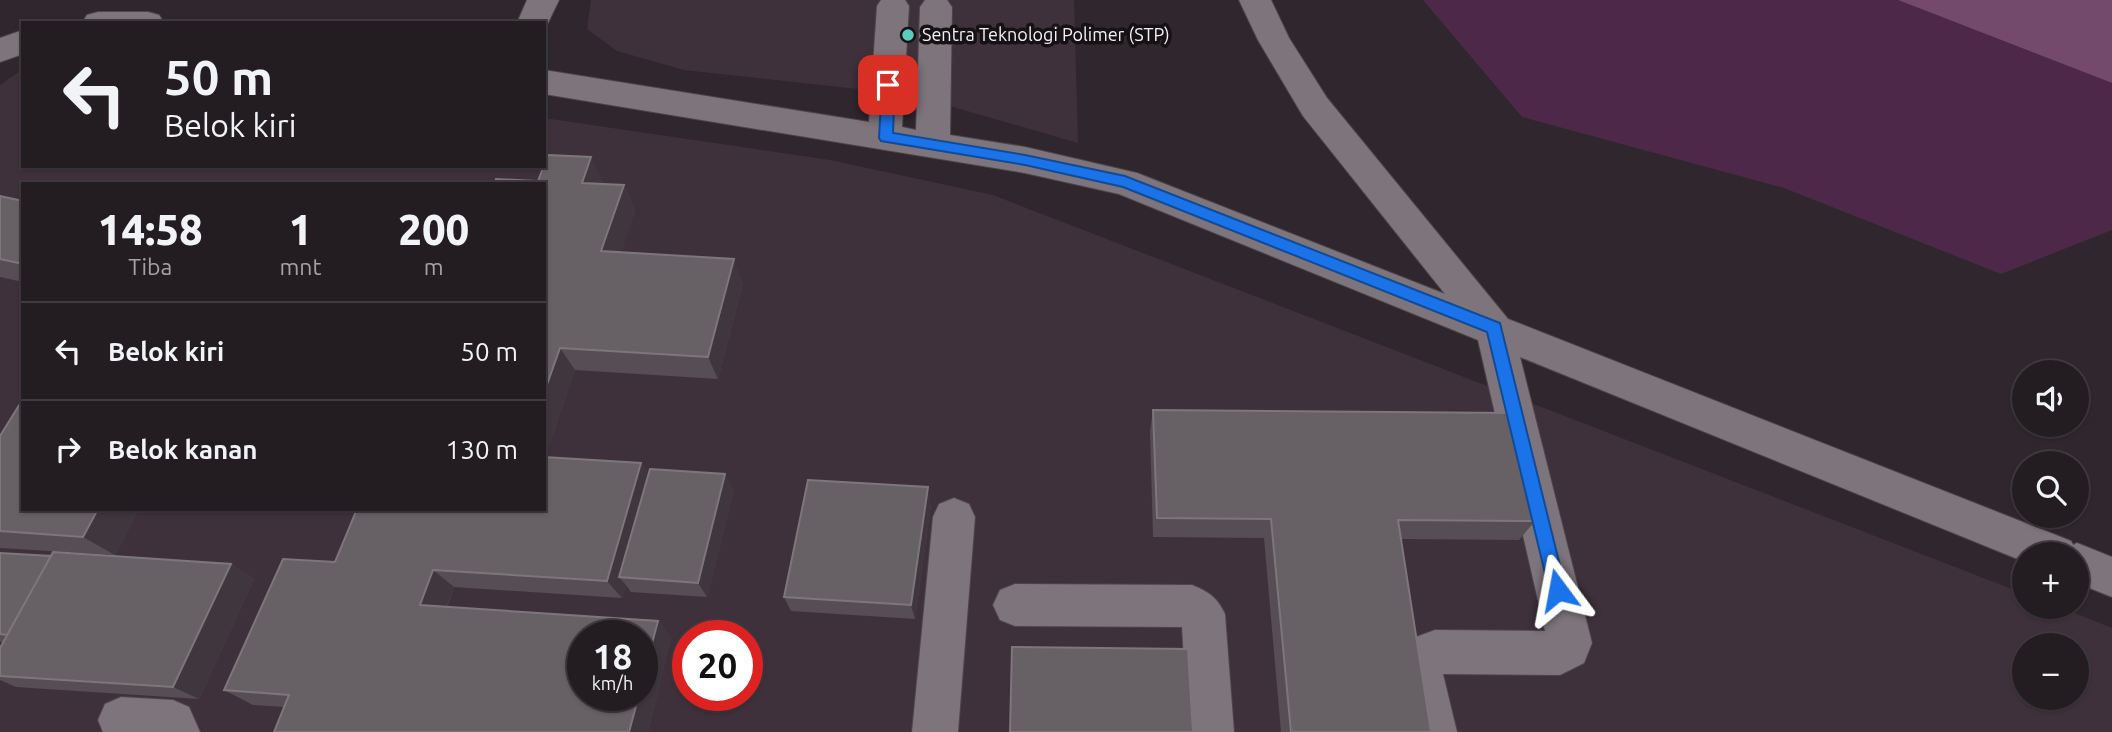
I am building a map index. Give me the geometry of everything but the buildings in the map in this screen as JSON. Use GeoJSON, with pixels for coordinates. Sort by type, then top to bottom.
{"type":"FeatureCollection","features":[{"type":"Feature","properties":{"kind":"lane"},"geometry":{"type":"LineString","coordinates":[[534,21],[543,0]]}},
{"type":"Feature","properties":{"kind":"lane"},"geometry":{"type":"LineString","coordinates":[[1255,0],[1274,40],[1315,107],[1494,328],[1570,643],[1568,648],[1560,653],[1435,652],[1421,656],[1419,668],[1434,732]]}},
{"type":"Feature","properties":{"kind":"lane"},"geometry":{"type":"LineString","coordinates":[[886,138],[891,3],[938,3],[933,145]]}},
{"type":"Feature","properties":{"kind":"lane"},"geometry":{"type":"LineString","coordinates":[[0,51],[21,42]]}},
{"type":"Feature","properties":{"kind":"lane"},"geometry":{"type":"LineString","coordinates":[[546,82],[1025,160],[1125,182],[2024,542]]}},
{"type":"Feature","properties":{"kind":"lane"},"geometry":{"type":"LineString","coordinates":[[935,732],[954,517]]}},
{"type":"Feature","properties":{"kind":"lane"},"geometry":{"type":"LineString","coordinates":[[2089,568],[2112,578]]}},
{"type":"Feature","properties":{"kind":"lane"},"geometry":{"type":"LineString","coordinates":[[1015,606],[1192,606],[1199,609],[1203,614],[1211,732]]}},
{"type":"Feature","properties":{"kind":"lane"},"geometry":{"type":"LineString","coordinates":[[121,719],[173,723],[177,732]]}},
{"type":"Feature","properties":{"kind":"shaded area"},"geometry":{"type":"Polygon","coordinates":[[[591,0],[1074,0],[1078,143],[912,95],[684,70],[617,51],[587,29],[591,0]]]}},
{"type":"Feature","properties":{"kind":"shaded area"},"geometry":{"type":"Polygon","coordinates":[[[1423,0],[1898,0],[2112,83],[2112,230],[2001,274],[1784,188],[1522,117],[1423,0]]]}},
{"type":"Feature","properties":{"kind":"shaded area"},"geometry":{"type":"Polygon","coordinates":[[[1898,0],[2112,0],[2112,83],[1898,0]]]}},
{"type":"Feature","properties":{"kind":"shaded area"},"geometry":{"type":"Polygon","coordinates":[[[21,70],[21,168],[546,168],[546,118],[830,160],[993,195],[2012,589],[2012,619],[2089,619],[2112,628],[2112,732],[0,732],[0,85],[21,70]]]}},
{"type":"Feature","properties":{"kind":"place","name":"Sentra Teknologi Polimer (STP)"},"geometry":{"type":"Point","coordinates":[908,35]}},
{"type":"Feature","properties":{"kind":"route"},"geometry":{"type":"LineString","coordinates":[[888,85],[886,138],[1025,160],[1125,182],[1494,328],[1558,590]]}}]}
